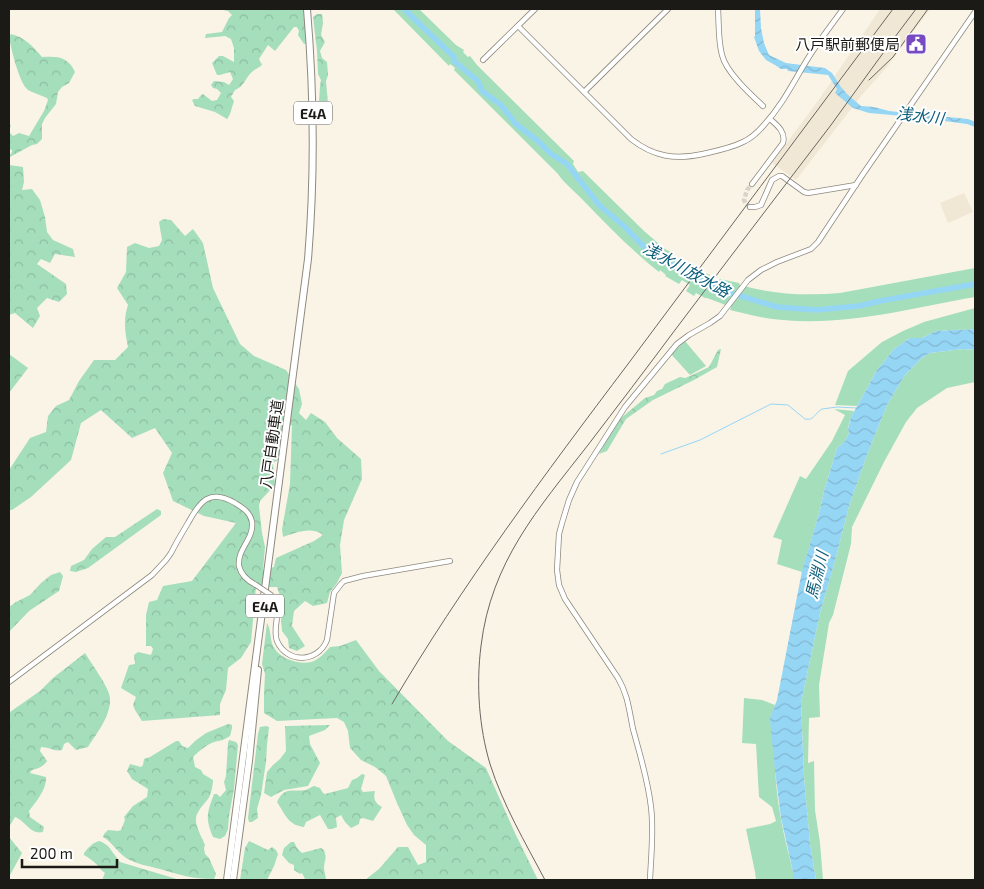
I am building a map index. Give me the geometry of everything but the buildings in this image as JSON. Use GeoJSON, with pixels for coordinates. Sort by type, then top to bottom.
{"type":"FeatureCollection","features":[{"type":"Feature","properties":{"kind":"highway","name":"八戸自動車道"},"geometry":{"type":"LineString","coordinates":[[227,880],[259,624],[292,392],[312,218],[313,99],[308,9]]}},
{"type":"Feature","properties":{"kind":"highway","name":"八戸自動車道"},"geometry":{"type":"LineString","coordinates":[[233,880],[249,761],[267,585],[289,410]]}},
{"type":"Feature","properties":{"kind":"street"},"geometry":{"type":"LineString","coordinates":[[483,60],[535,9]]}},
{"type":"Feature","properties":{"kind":"street"},"geometry":{"type":"LineString","coordinates":[[584,92],[668,9]]}},
{"type":"Feature","properties":{"kind":"street"},"geometry":{"type":"LineString","coordinates":[[718,9],[719,41],[722,57],[732,74],[763,106]]}},
{"type":"Feature","properties":{"kind":"street"},"geometry":{"type":"LineString","coordinates":[[518,26],[631,140],[652,152],[666,156],[681,157],[743,143],[754,135],[782,104],[820,40],[844,9]]}},
{"type":"Feature","properties":{"kind":"street"},"geometry":{"type":"LineString","coordinates":[[650,880],[652,833],[650,802],[627,698],[623,686],[561,591],[557,570],[559,534],[569,500],[577,482],[624,407],[677,344],[716,319],[728,307],[744,285],[761,270],[786,258],[805,252],[822,237],[975,12]]}},
{"type":"Feature","properties":{"kind":"street"},"geometry":{"type":"LineString","coordinates":[[752,184],[783,143],[784,135],[770,119]]}},
{"type":"Feature","properties":{"kind":"street"},"geometry":{"type":"LineString","coordinates":[[750,207],[761,205],[772,180],[779,176],[782,176],[808,193],[856,185]]}},
{"type":"Feature","properties":{"kind":"street"},"geometry":{"type":"LineString","coordinates":[[9,682],[152,576],[166,560],[198,505],[208,498],[219,496],[228,498],[249,514],[252,529],[240,557],[240,570],[246,579],[271,594],[278,608],[276,638],[280,647],[288,654],[294,656],[310,657],[325,645],[334,593],[344,581],[362,576],[450,561]]}},
{"type":"Feature","properties":{"kind":"shaded area"},"geometry":{"type":"Polygon","coordinates":[[[880,9],[930,9],[887,67],[861,96],[796,180],[772,163],[820,98],[880,9]]]}},
{"type":"Feature","properties":{"kind":"shaded area"},"geometry":{"type":"Polygon","coordinates":[[[964,193],[973,212],[948,223],[940,203],[964,193]]]}},
{"type":"Feature","properties":{"kind":"green space"},"geometry":{"type":"Polygon","coordinates":[[[218,9],[304,9],[307,43],[304,44],[298,35],[297,27],[294,27],[275,51],[268,45],[259,59],[262,65],[250,74],[231,97],[234,101],[227,119],[215,112],[195,106],[192,100],[198,99],[203,94],[212,101],[217,100],[221,93],[211,85],[214,81],[224,82],[229,85],[233,79],[230,72],[217,75],[212,63],[219,56],[234,62],[234,48],[231,39],[225,36],[205,38],[206,34],[222,32],[232,15],[228,11],[218,9]]]}},
{"type":"Feature","properties":{"kind":"green space"},"geometry":{"type":"Polygon","coordinates":[[[393,9],[419,9],[456,45],[464,50],[463,52],[468,57],[470,56],[574,161],[573,164],[578,172],[583,171],[644,231],[671,252],[668,256],[674,261],[676,259],[699,273],[701,271],[710,275],[709,278],[718,282],[720,279],[764,290],[802,294],[840,293],[975,268],[975,297],[879,315],[807,321],[749,315],[730,310],[731,307],[696,293],[694,296],[686,291],[690,285],[682,280],[679,284],[665,276],[660,270],[659,272],[608,226],[454,70],[455,68],[450,64],[449,66],[393,9]]]}},
{"type":"Feature","properties":{"kind":"green space"},"geometry":{"type":"Polygon","coordinates":[[[317,14],[322,14],[321,35],[325,42],[320,51],[322,58],[327,62],[328,104],[326,106],[319,102],[321,80],[318,74],[313,17],[317,14]]]}},
{"type":"Feature","properties":{"kind":"green space"},"geometry":{"type":"Polygon","coordinates":[[[11,34],[28,42],[42,57],[62,58],[69,63],[75,72],[69,83],[58,92],[56,104],[42,124],[42,139],[37,144],[10,157],[12,150],[9,149],[9,132],[13,136],[19,133],[29,136],[44,111],[48,100],[28,90],[25,86],[14,57],[9,37],[11,34]]]}},
{"type":"Feature","properties":{"kind":"green space"},"geometry":{"type":"Polygon","coordinates":[[[9,165],[23,167],[24,182],[22,190],[32,189],[40,200],[47,232],[53,240],[73,249],[75,257],[55,254],[50,263],[41,259],[37,264],[66,284],[67,294],[59,302],[47,298],[37,308],[40,316],[33,328],[15,313],[9,315],[9,165]]]}},
{"type":"Feature","properties":{"kind":"green space"},"geometry":{"type":"Polygon","coordinates":[[[163,219],[171,220],[185,236],[193,229],[203,243],[213,288],[240,344],[254,356],[286,370],[299,389],[302,404],[299,413],[306,420],[311,413],[325,422],[337,438],[361,459],[362,479],[344,520],[340,545],[342,573],[330,592],[327,603],[313,606],[305,601],[294,611],[292,626],[305,646],[297,651],[289,648],[288,639],[282,631],[283,605],[277,587],[256,587],[251,642],[241,658],[228,668],[226,690],[220,704],[220,715],[142,721],[133,705],[136,697],[121,688],[129,665],[135,664],[134,655],[138,652],[151,655],[153,649],[151,646],[146,646],[146,615],[149,602],[157,600],[163,586],[192,581],[236,523],[204,516],[173,501],[163,473],[172,453],[155,428],[132,438],[101,410],[81,423],[71,460],[31,497],[12,510],[9,510],[9,470],[30,438],[46,432],[48,416],[56,406],[69,400],[79,381],[94,360],[115,360],[128,347],[125,316],[128,305],[117,288],[126,272],[127,247],[135,243],[149,248],[159,246],[162,240],[159,222],[163,219]],[[292,425],[283,428],[278,460],[273,463],[275,485],[260,501],[259,506],[265,547],[263,570],[274,567],[276,558],[323,535],[318,532],[308,531],[283,537],[282,529],[290,484],[292,425]]]}},
{"type":"Feature","properties":{"kind":"green space"},"geometry":{"type":"Polygon","coordinates":[[[975,308],[975,329],[936,331],[922,338],[910,338],[894,349],[877,370],[857,406],[835,405],[848,371],[882,342],[924,322],[975,308]]]}},
{"type":"Feature","properties":{"kind":"green space"},"geometry":{"type":"Polygon","coordinates":[[[685,341],[706,366],[690,375],[671,354],[685,341]]]}},
{"type":"Feature","properties":{"kind":"green space"},"geometry":{"type":"Polygon","coordinates":[[[721,349],[717,367],[653,400],[626,419],[607,451],[599,454],[621,418],[645,398],[654,395],[662,389],[665,384],[680,377],[685,378],[709,367],[718,350],[721,349]]]}},
{"type":"Feature","properties":{"kind":"green space"},"geometry":{"type":"Polygon","coordinates":[[[963,349],[975,350],[975,382],[947,388],[917,408],[906,422],[884,462],[852,527],[851,544],[833,615],[829,623],[819,685],[820,717],[809,718],[808,763],[814,761],[815,810],[823,880],[816,880],[810,844],[804,777],[801,703],[820,613],[849,506],[887,405],[905,375],[922,358],[930,353],[963,349]]]}},
{"type":"Feature","properties":{"kind":"green space"},"geometry":{"type":"Polygon","coordinates":[[[9,354],[28,368],[9,393],[9,354]]]}},
{"type":"Feature","properties":{"kind":"green space"},"geometry":{"type":"Polygon","coordinates":[[[834,409],[854,411],[849,424],[849,433],[845,441],[837,448],[802,572],[777,564],[782,540],[773,537],[800,476],[806,479],[832,441],[845,415],[834,409]]]}},
{"type":"Feature","properties":{"kind":"green space"},"geometry":{"type":"Polygon","coordinates":[[[157,509],[161,511],[161,515],[88,568],[76,572],[70,571],[71,566],[84,560],[92,549],[106,537],[115,537],[157,509]]]}},
{"type":"Feature","properties":{"kind":"green space"},"geometry":{"type":"Polygon","coordinates":[[[60,572],[63,576],[59,591],[29,611],[9,632],[9,607],[30,595],[51,575],[60,572]]]}},
{"type":"Feature","properties":{"kind":"green space"},"geometry":{"type":"Polygon","coordinates":[[[267,623],[275,649],[282,656],[296,662],[307,663],[314,661],[322,656],[330,647],[340,646],[356,640],[379,671],[448,741],[486,768],[538,880],[365,880],[379,869],[398,847],[408,847],[418,865],[426,862],[426,845],[414,835],[407,825],[386,776],[375,767],[361,760],[350,748],[348,731],[344,722],[337,718],[277,721],[264,713],[265,674],[262,664],[267,623]]]}},
{"type":"Feature","properties":{"kind":"green space"},"geometry":{"type":"Polygon","coordinates":[[[85,653],[109,693],[110,705],[106,718],[88,747],[76,750],[68,742],[64,744],[62,750],[41,747],[40,751],[47,761],[30,773],[46,777],[46,782],[41,795],[29,811],[30,817],[44,827],[43,832],[31,830],[15,817],[9,827],[9,714],[85,653]]]}},
{"type":"Feature","properties":{"kind":"green space"},"geometry":{"type":"Polygon","coordinates":[[[744,698],[762,700],[775,705],[773,710],[777,792],[793,880],[756,880],[746,829],[776,821],[772,807],[759,797],[756,744],[742,743],[744,698]]]}},
{"type":"Feature","properties":{"kind":"green space"},"geometry":{"type":"Polygon","coordinates":[[[228,724],[232,725],[230,736],[208,745],[193,757],[195,767],[213,780],[210,795],[196,816],[196,822],[205,845],[205,854],[209,858],[216,874],[214,879],[186,876],[142,865],[123,856],[103,837],[108,830],[121,830],[125,820],[124,817],[133,806],[147,797],[148,789],[132,779],[127,771],[130,764],[141,767],[144,759],[176,741],[179,741],[182,746],[188,748],[206,733],[228,724]]]}},
{"type":"Feature","properties":{"kind":"green space"},"geometry":{"type":"Polygon","coordinates":[[[330,725],[325,730],[309,736],[310,744],[320,763],[308,786],[284,790],[271,797],[264,793],[267,772],[286,751],[285,726],[330,725]]]}},
{"type":"Feature","properties":{"kind":"green space"},"geometry":{"type":"Polygon","coordinates":[[[260,727],[269,727],[266,762],[257,809],[258,818],[249,822],[258,734],[260,727]]]}},
{"type":"Feature","properties":{"kind":"green space"},"geometry":{"type":"Polygon","coordinates":[[[229,740],[236,742],[238,745],[234,789],[228,829],[225,836],[220,839],[213,837],[208,816],[214,794],[220,797],[226,790],[224,782],[229,740]]]}},
{"type":"Feature","properties":{"kind":"green space"},"geometry":{"type":"Polygon","coordinates":[[[362,774],[365,775],[361,789],[363,792],[375,791],[375,801],[382,807],[373,821],[363,818],[360,819],[359,824],[351,828],[341,815],[336,818],[337,827],[328,829],[320,815],[306,822],[304,827],[294,824],[285,815],[277,802],[286,792],[306,790],[314,786],[320,788],[325,794],[348,788],[352,780],[362,774]]]}},
{"type":"Feature","properties":{"kind":"green space"},"geometry":{"type":"Polygon","coordinates":[[[9,837],[22,853],[9,877],[9,837]]]}},
{"type":"Feature","properties":{"kind":"green space"},"geometry":{"type":"Polygon","coordinates":[[[99,841],[108,846],[120,862],[180,880],[102,880],[105,873],[84,855],[90,846],[99,841]]]}},
{"type":"Feature","properties":{"kind":"green space"},"geometry":{"type":"Polygon","coordinates":[[[249,841],[268,850],[272,847],[278,854],[267,880],[240,880],[245,848],[249,841]]]}},
{"type":"Feature","properties":{"kind":"green space"},"geometry":{"type":"Polygon","coordinates":[[[291,842],[294,842],[302,853],[321,848],[324,850],[326,857],[324,869],[326,880],[307,880],[302,873],[300,874],[294,870],[294,865],[289,863],[282,855],[284,848],[291,842]]]}},
{"type":"Feature","properties":{"kind":"water","name":"浅水川"},"geometry":{"type":"Polygon","coordinates":[[[755,9],[760,9],[761,28],[769,55],[786,63],[825,68],[832,73],[847,94],[861,106],[889,111],[968,119],[975,122],[975,127],[967,124],[914,117],[869,113],[853,108],[835,93],[837,89],[828,75],[788,71],[766,60],[759,51],[754,37],[755,9]]]}},
{"type":"Feature","properties":{"kind":"water","name":"馬淵川"},"geometry":{"type":"Polygon","coordinates":[[[975,329],[975,350],[963,349],[930,353],[922,358],[905,375],[887,405],[849,506],[820,613],[801,703],[804,777],[810,844],[816,880],[793,880],[793,872],[781,818],[770,719],[777,700],[802,571],[837,448],[845,441],[849,433],[851,417],[877,370],[894,349],[910,338],[922,338],[936,331],[975,329]]]}},
{"type":"Feature","properties":{"kind":"waterway","name":"浅水川放水路"},"geometry":{"type":"LineString","coordinates":[[404,9],[454,57],[454,61],[478,81],[482,91],[501,105],[516,124],[551,154],[567,164],[599,205],[625,227],[647,250],[663,262],[667,262],[722,292],[777,307],[816,310],[859,306],[975,284]]}},
{"type":"Feature","properties":{"kind":"waterway"},"geometry":{"type":"LineString","coordinates":[[661,454],[700,440],[771,404],[788,405],[805,419],[812,418],[822,409],[837,407],[856,408]]}},
{"type":"Feature","properties":{"kind":"tunnel"},"geometry":{"type":"LineString","coordinates":[[750,207],[744,200],[747,190],[752,184]]}},
{"type":"Feature","properties":{"kind":"railway"},"geometry":{"type":"LineString","coordinates":[[392,704],[447,616],[535,489],[893,9]]}},
{"type":"Feature","properties":{"kind":"railway"},"geometry":{"type":"LineString","coordinates":[[545,880],[501,794],[486,750],[481,721],[479,691],[481,646],[486,616],[506,562],[535,515],[552,492],[831,125],[916,9]]}},
{"type":"Feature","properties":{"kind":"railway"},"geometry":{"type":"LineString","coordinates":[[869,80],[893,57],[928,9]]}},
{"type":"Feature","properties":{"kind":"place","name":"八戸駅前郵便局"},"geometry":{"type":"Point","coordinates":[916,44]}}]}
